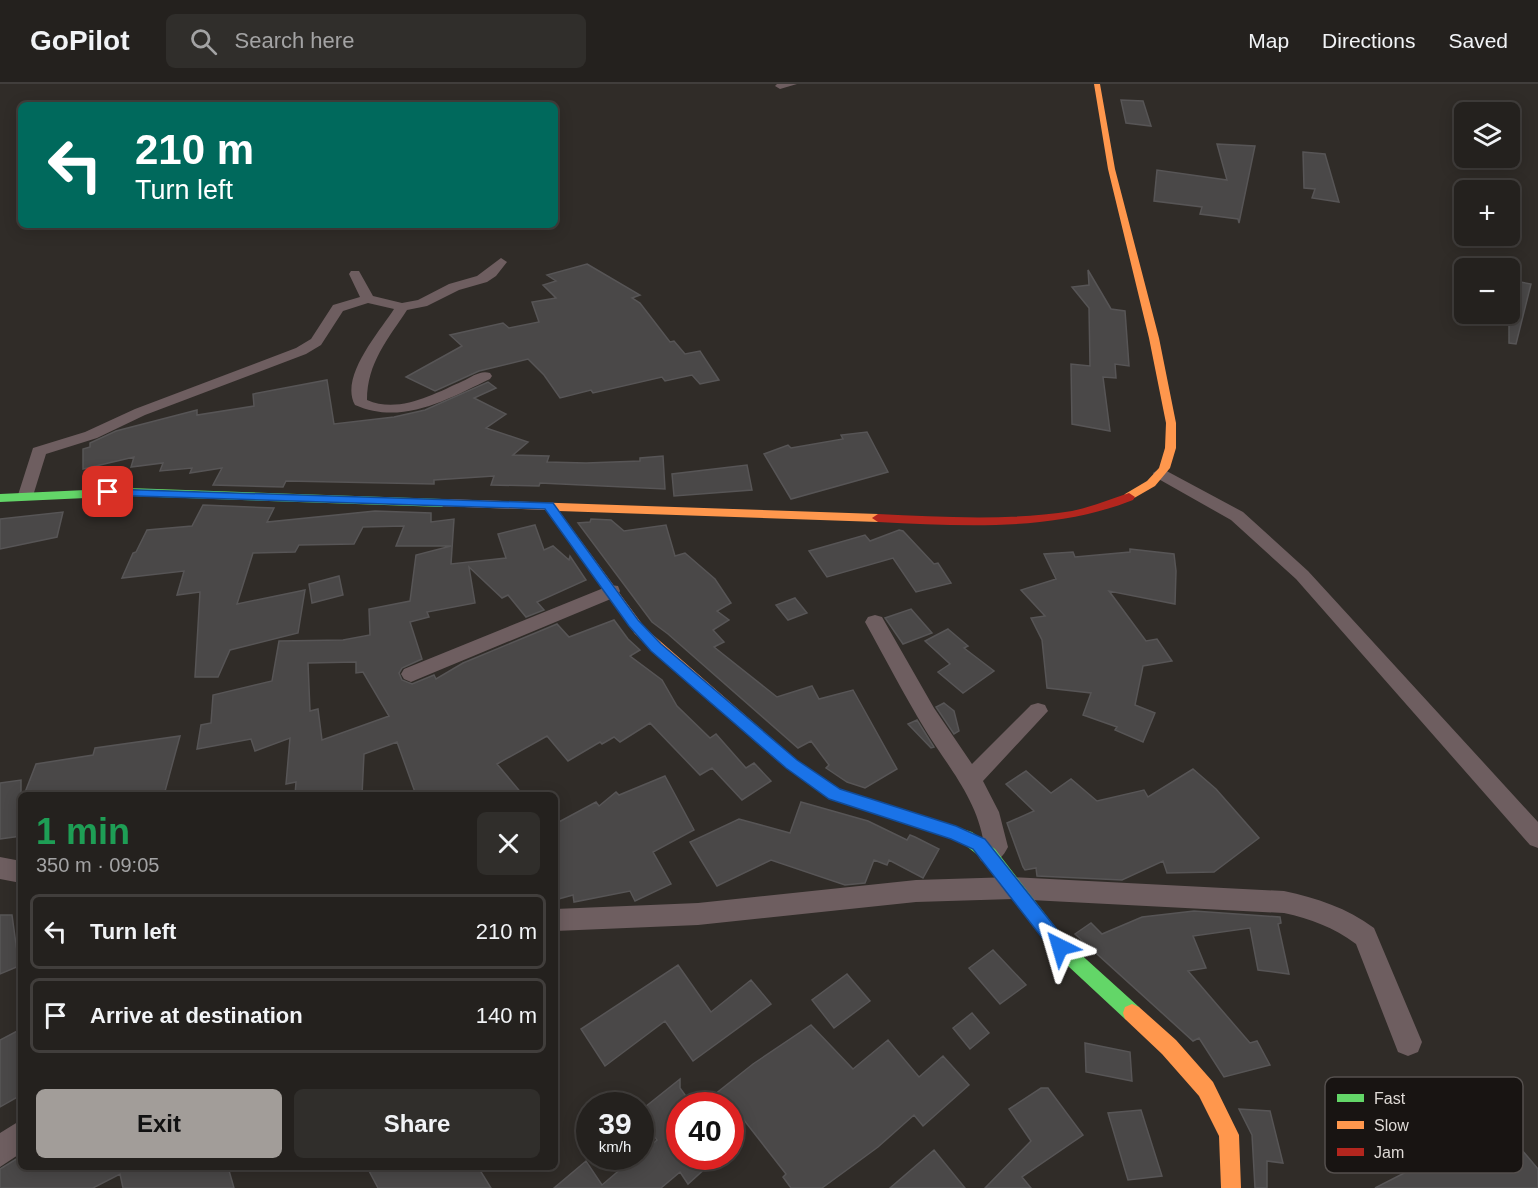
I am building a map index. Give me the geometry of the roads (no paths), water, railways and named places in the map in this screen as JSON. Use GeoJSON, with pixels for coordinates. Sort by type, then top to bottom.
{"type":"FeatureCollection","features":[{"type":"Feature","properties":{"kind":"main road"},"geometry":{"type":"LineString","coordinates":[[0,498],[129,492],[950,521],[1051,515],[1108,505],[1142,490],[1161,473],[1169,461],[1172,448],[1168,407],[1130,238],[1118,199],[1097,84]]}},
{"type":"Feature","properties":{"kind":"main road"},"geometry":{"type":"LineString","coordinates":[[549,506],[634,623],[656,647],[814,781],[835,794],[966,837],[989,854],[1060,947],[1169,1047],[1206,1089],[1229,1135],[1231,1188]]}},
{"type":"Feature","properties":{"kind":"street"},"geometry":{"type":"LineString","coordinates":[[780,86],[792,84]]}},
{"type":"Feature","properties":{"kind":"street"},"geometry":{"type":"LineString","coordinates":[[26,495],[39,451],[91,435],[140,412],[293,355],[316,342],[338,308],[368,299],[402,307],[422,303],[454,286],[482,279],[501,262]]}},
{"type":"Feature","properties":{"kind":"street"},"geometry":{"type":"LineString","coordinates":[[356,274],[368,299]]}},
{"type":"Feature","properties":{"kind":"street"},"geometry":{"type":"LineString","coordinates":[[402,307],[369,352],[358,386],[360,402],[369,408],[390,410],[422,404],[485,376]]}},
{"type":"Feature","properties":{"kind":"street"},"geometry":{"type":"LineString","coordinates":[[1161,473],[1237,516],[1302,575],[1538,838]]}},
{"type":"Feature","properties":{"kind":"street"},"geometry":{"type":"LineString","coordinates":[[411,674],[611,591]]}},
{"type":"Feature","properties":{"kind":"street"},"geometry":{"type":"LineString","coordinates":[[875,622],[934,727],[972,778],[995,834],[996,847],[989,854]]}},
{"type":"Feature","properties":{"kind":"street"},"geometry":{"type":"LineString","coordinates":[[972,778],[1038,711]]}},
{"type":"Feature","properties":{"kind":"street"},"geometry":{"type":"LineString","coordinates":[[0,868],[18,871]]}},
{"type":"Feature","properties":{"kind":"street"},"geometry":{"type":"LineString","coordinates":[[558,920],[698,914],[916,891],[1013,888],[1284,902],[1313,908],[1349,924],[1365,936],[1408,1042]]}},
{"type":"Feature","properties":{"kind":"street"},"geometry":{"type":"LineString","coordinates":[[0,1152],[18,1137]]}}]}
